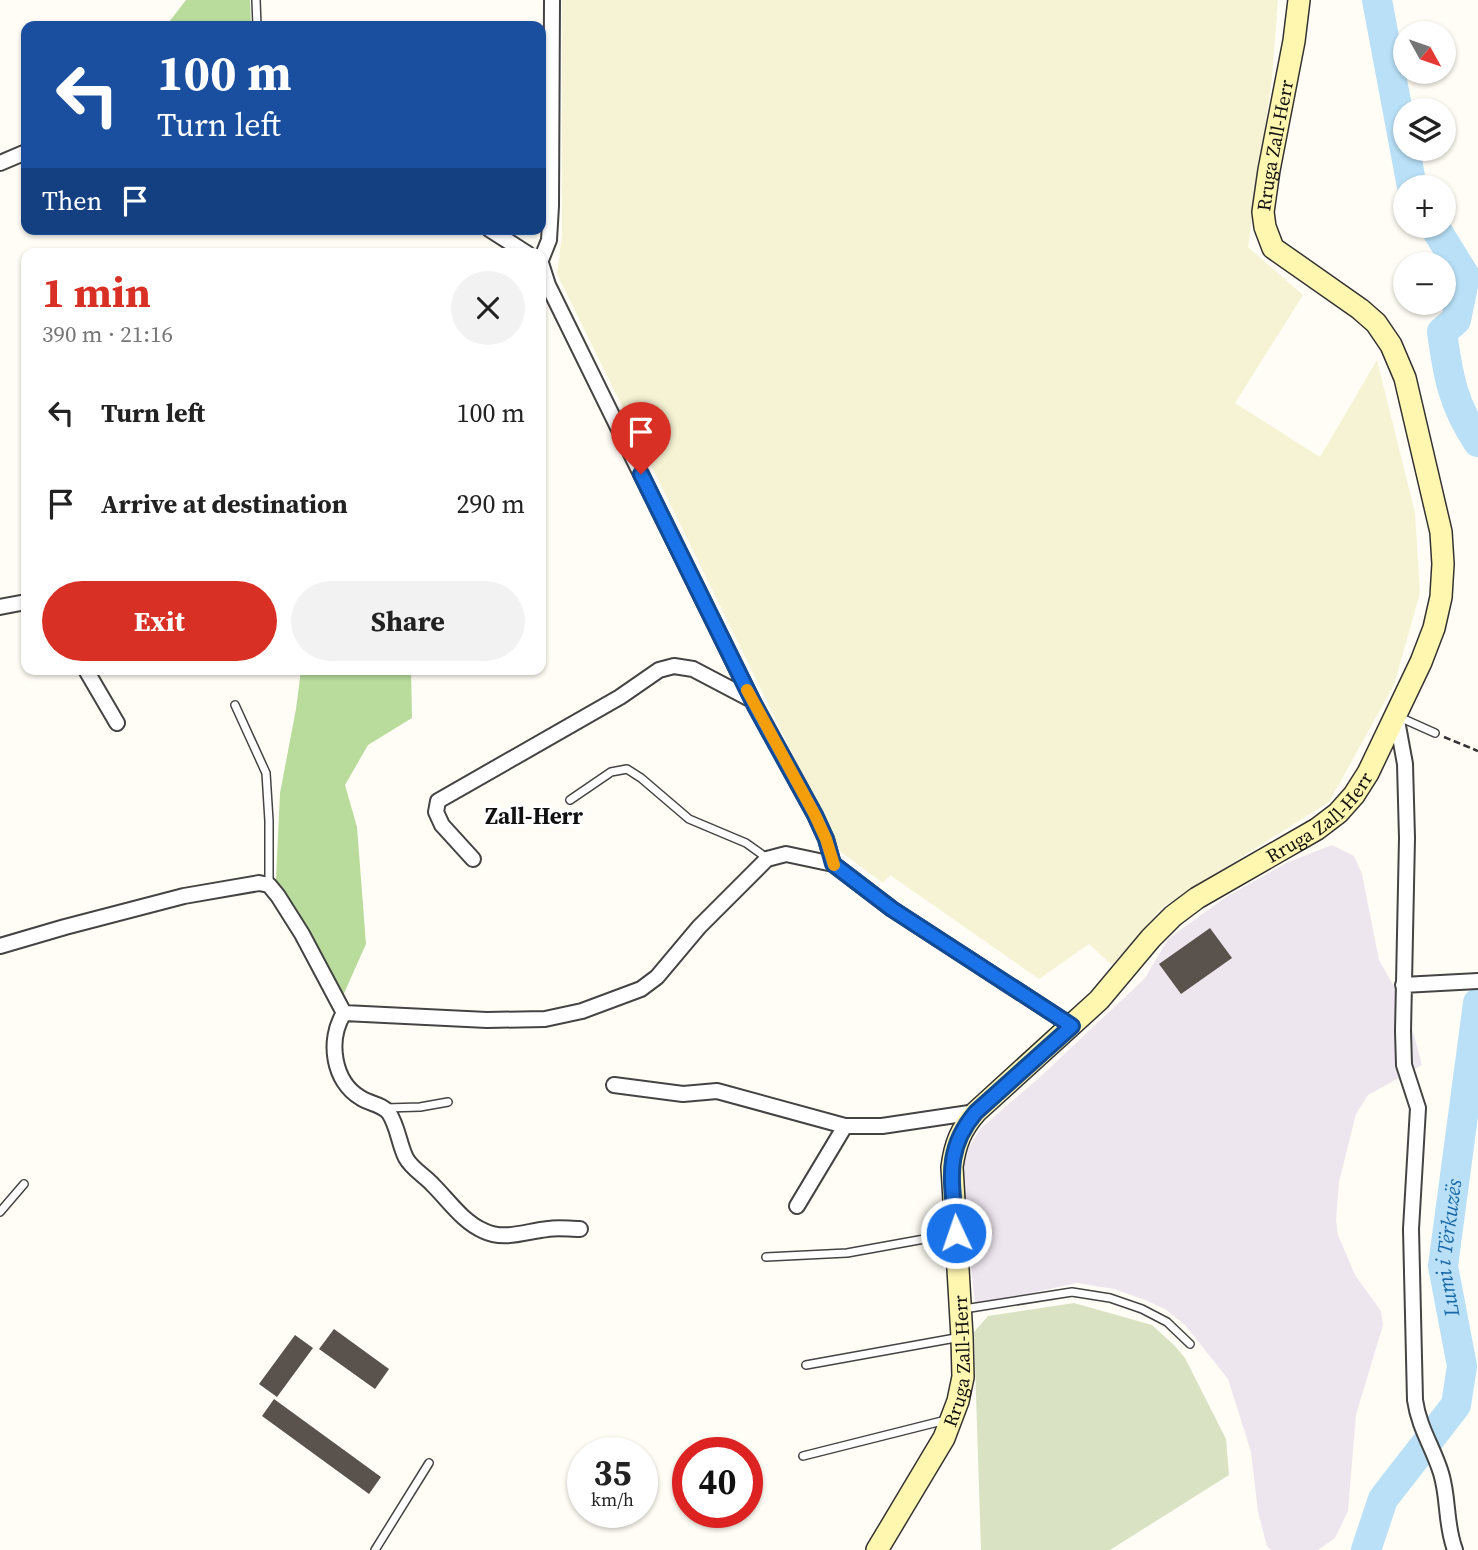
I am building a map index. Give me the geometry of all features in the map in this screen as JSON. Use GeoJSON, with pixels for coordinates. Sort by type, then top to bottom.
{"type":"FeatureCollection","features":[{"type":"Feature","properties":{"kind":"street"},"geometry":{"type":"LineString","coordinates":[[546,248],[551,206],[552,0]]}},
{"type":"Feature","properties":{"kind":"street","name":"Rruga Zall-Herr"},"geometry":{"type":"LineString","coordinates":[[877,1550],[944,1438],[953,1418],[963,1377],[952,1167],[955,1145],[963,1128],[976,1112],[1099,1000],[1173,916],[1197,898],[1317,830],[1338,813],[1368,773],[1434,628],[1441,597],[1441,532],[1405,378],[1391,345],[1376,323],[1273,248],[1265,227],[1263,212],[1269,170],[1294,41],[1299,0]]}},
{"type":"Feature","properties":{"kind":"street"},"geometry":{"type":"LineString","coordinates":[[0,163],[21,154]]}},
{"type":"Feature","properties":{"kind":"street"},"geometry":{"type":"LineString","coordinates":[[498,235],[519,248]]}},
{"type":"Feature","properties":{"kind":"street"},"geometry":{"type":"LineString","coordinates":[[546,278],[752,700],[815,815],[833,864]]}},
{"type":"Feature","properties":{"kind":"street"},"geometry":{"type":"LineString","coordinates":[[0,608],[21,603]]}},
{"type":"Feature","properties":{"kind":"street"},"geometry":{"type":"LineString","coordinates":[[473,859],[442,825],[436,812],[438,801],[621,697],[659,670],[674,666],[694,669],[752,700]]}},
{"type":"Feature","properties":{"kind":"street"},"geometry":{"type":"LineString","coordinates":[[89,675],[117,723]]}},
{"type":"Feature","properties":{"kind":"street"},"geometry":{"type":"LineString","coordinates":[[1396,715],[1405,764],[1407,838],[1404,1065],[1418,1108],[1410,1229],[1413,1379],[1418,1420],[1441,1473],[1447,1521],[1455,1550]]}},
{"type":"Feature","properties":{"kind":"street"},"geometry":{"type":"LineString","coordinates":[[344,1013],[487,1020],[545,1019],[582,1011],[641,989],[657,976],[699,927],[767,859],[786,854],[833,864],[892,909],[1072,1026]]}},
{"type":"Feature","properties":{"kind":"street"},"geometry":{"type":"LineString","coordinates":[[0,946],[184,896],[260,884],[269,885],[302,934],[344,1013]]}},
{"type":"Feature","properties":{"kind":"street"},"geometry":{"type":"LineString","coordinates":[[1403,985],[1478,981]]}},
{"type":"Feature","properties":{"kind":"street"},"geometry":{"type":"LineString","coordinates":[[344,1013],[337,1024],[335,1044],[338,1073],[346,1088],[362,1099],[384,1108],[396,1125],[408,1162],[467,1220],[485,1232],[501,1236],[551,1228],[580,1229]]}},
{"type":"Feature","properties":{"kind":"street"},"geometry":{"type":"LineString","coordinates":[[614,1085],[683,1094],[717,1091],[845,1126],[882,1126],[976,1112]]}},
{"type":"Feature","properties":{"kind":"street"},"geometry":{"type":"LineString","coordinates":[[797,1206],[845,1126]]}},
{"type":"Feature","properties":{"kind":"lane"},"geometry":{"type":"LineString","coordinates":[[256,0],[257,21]]}},
{"type":"Feature","properties":{"kind":"lane"},"geometry":{"type":"LineString","coordinates":[[235,705],[266,773],[269,885]]}},
{"type":"Feature","properties":{"kind":"lane"},"geometry":{"type":"LineString","coordinates":[[1396,715],[1435,733]]}},
{"type":"Feature","properties":{"kind":"lane"},"geometry":{"type":"LineString","coordinates":[[570,800],[611,772],[627,769],[689,819],[746,843],[767,859]]}},
{"type":"Feature","properties":{"kind":"lane"},"geometry":{"type":"LineString","coordinates":[[384,1108],[420,1107],[448,1102]]}},
{"type":"Feature","properties":{"kind":"lane"},"geometry":{"type":"LineString","coordinates":[[0,1212],[23,1184]]}},
{"type":"Feature","properties":{"kind":"lane"},"geometry":{"type":"LineString","coordinates":[[766,1257],[847,1252],[956,1233]]}},
{"type":"Feature","properties":{"kind":"lane"},"geometry":{"type":"LineString","coordinates":[[960,1309],[1072,1292],[1142,1309],[1167,1322],[1189,1343]]}},
{"type":"Feature","properties":{"kind":"lane"},"geometry":{"type":"LineString","coordinates":[[806,1365],[962,1337]]}},
{"type":"Feature","properties":{"kind":"lane"},"geometry":{"type":"LineString","coordinates":[[803,1456],[953,1418]]}},
{"type":"Feature","properties":{"kind":"lane"},"geometry":{"type":"LineString","coordinates":[[375,1550],[429,1463]]}},
{"type":"Feature","properties":{"kind":"path"},"geometry":{"type":"LineString","coordinates":[[1435,733],[1478,751]]}},
{"type":"Feature","properties":{"kind":"shaded area"},"geometry":{"type":"Polygon","coordinates":[[[562,0],[1278,0],[1272,78],[1248,247],[1303,295],[1235,403],[1320,457],[1377,360],[1415,513],[1420,593],[1394,685],[1329,802],[1163,907],[1112,965],[1089,944],[1039,979],[890,875],[883,883],[841,852],[557,274],[562,236],[562,0]]]}},
{"type":"Feature","properties":{"kind":"shaded area"},"geometry":{"type":"Polygon","coordinates":[[[1332,845],[1354,856],[1362,874],[1379,960],[1407,1009],[1422,1065],[1368,1095],[1356,1114],[1339,1182],[1336,1220],[1338,1235],[1355,1275],[1381,1311],[1383,1325],[1356,1415],[1348,1511],[1335,1538],[1318,1550],[1271,1550],[1267,1546],[1258,1512],[1251,1452],[1228,1379],[1185,1325],[1165,1309],[1145,1300],[1114,1289],[1077,1283],[975,1305],[960,1161],[981,1128],[1040,1077],[1145,978],[1168,939],[1226,897],[1286,863],[1332,845]]]}},
{"type":"Feature","properties":{"kind":"green space"},"geometry":{"type":"Polygon","coordinates":[[[186,0],[250,0],[251,21],[170,21],[186,0]]]}},
{"type":"Feature","properties":{"kind":"green space"},"geometry":{"type":"Polygon","coordinates":[[[300,675],[411,675],[412,718],[368,745],[345,785],[357,827],[366,944],[342,998],[276,879],[280,793],[300,675]]]}},
{"type":"Feature","properties":{"kind":"green space"},"geometry":{"type":"Polygon","coordinates":[[[1074,1303],[1152,1325],[1175,1346],[1185,1358],[1226,1439],[1229,1475],[1110,1550],[981,1550],[974,1332],[988,1316],[1074,1303]]]}},
{"type":"Feature","properties":{"kind":"building"},"geometry":{"type":"Polygon","coordinates":[[[1210,928],[1232,958],[1181,994],[1159,964],[1210,928]]]}},
{"type":"Feature","properties":{"kind":"building"},"geometry":{"type":"Polygon","coordinates":[[[334,1329],[389,1369],[375,1389],[319,1349],[334,1329]]]}},
{"type":"Feature","properties":{"kind":"building"},"geometry":{"type":"Polygon","coordinates":[[[295,1335],[313,1348],[277,1397],[259,1384],[295,1335]]]}},
{"type":"Feature","properties":{"kind":"building"},"geometry":{"type":"Polygon","coordinates":[[[274,1399],[381,1477],[369,1494],[262,1416],[274,1399]]]}},
{"type":"Feature","properties":{"kind":"waterway","name":"Lumi i Tërkuzës"},"geometry":{"type":"LineString","coordinates":[[1377,0],[1410,175]]}},
{"type":"Feature","properties":{"kind":"waterway","name":"Lumi i Tërkuzës"},"geometry":{"type":"LineString","coordinates":[[1441,238],[1465,276],[1456,320],[1442,332],[1447,363],[1457,403],[1478,442]]}},
{"type":"Feature","properties":{"kind":"waterway","name":"Lumi i Tërkuzës"},"geometry":{"type":"LineString","coordinates":[[1366,1550],[1383,1499],[1456,1405],[1462,1366],[1443,1266],[1478,1003]]}},
{"type":"Feature","properties":{"kind":"slow traffic"},"geometry":{"type":"LineString","coordinates":[[747,690],[815,815],[834,865]]}},
{"type":"Feature","properties":{"kind":"district","name":"Zall-Herr"},"geometry":{"type":"Point","coordinates":[534,816]}},
{"type":"Feature","properties":{"kind":"route"},"geometry":{"type":"LineString","coordinates":[[641,474],[756,708],[815,815],[833,864],[892,909],[1072,1026],[976,1112],[963,1128],[955,1145],[952,1167],[956,1233]]}}]}
